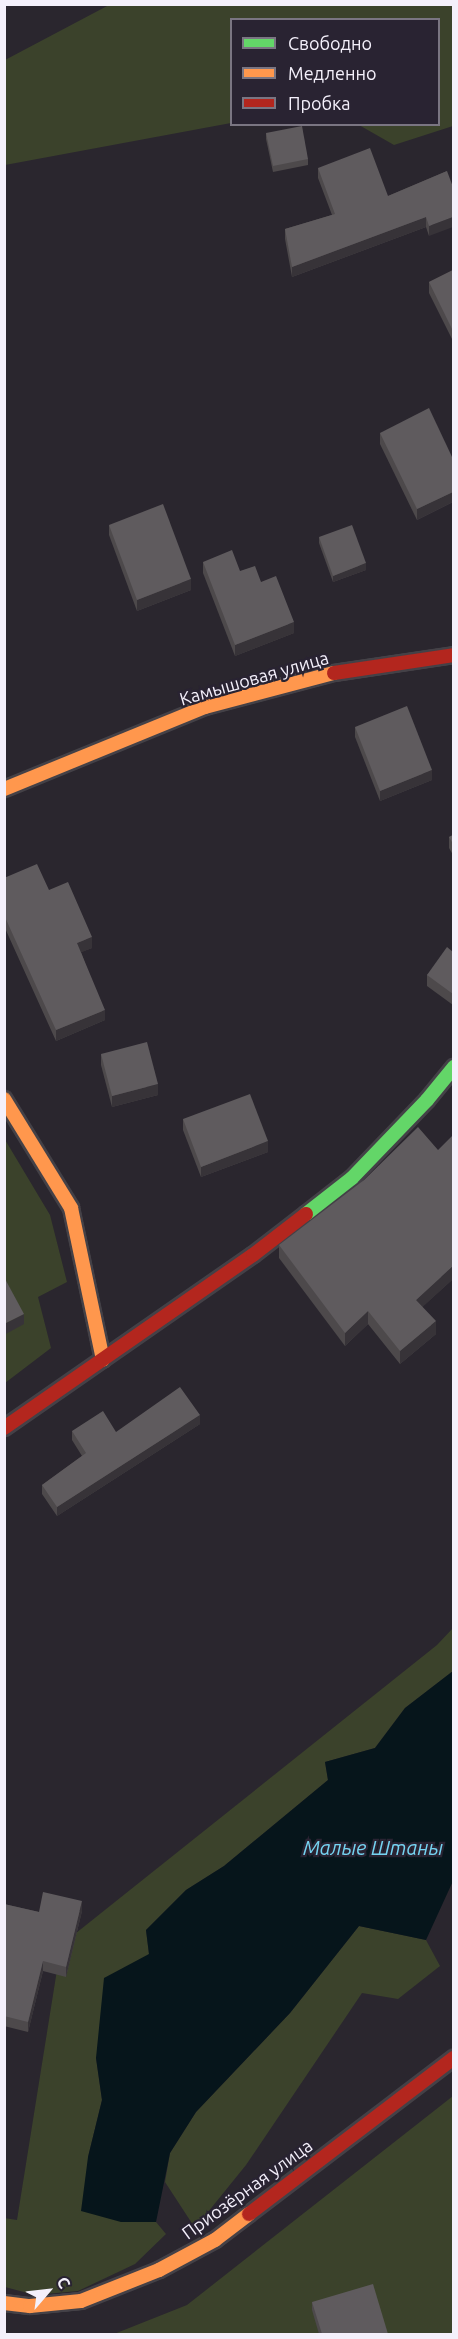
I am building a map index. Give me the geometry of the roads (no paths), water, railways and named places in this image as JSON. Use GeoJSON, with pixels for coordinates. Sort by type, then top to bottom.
{"type":"FeatureCollection","features":[{"type":"Feature","properties":{"kind":"street","name":"Камышовая улица"},"geometry":{"type":"LineString","coordinates":[[4,789],[206,707],[334,673],[453,655]]}},
{"type":"Feature","properties":{"kind":"street"},"geometry":{"type":"LineString","coordinates":[[4,1428],[253,1255],[352,1178],[427,1100],[453,1067]]}},
{"type":"Feature","properties":{"kind":"street"},"geometry":{"type":"LineString","coordinates":[[4,1099],[71,1208],[102,1360]]}},
{"type":"Feature","properties":{"kind":"street","name":"Приозёрная улица"},"geometry":{"type":"LineString","coordinates":[[4,2303],[30,2306],[81,2301],[169,2265],[215,2240],[453,2058]]}},
{"type":"Feature","properties":{"kind":"water","name":"Малые Штаны"},"geometry":{"type":"Polygon","coordinates":[[[453,1671],[453,1881],[426,1940],[359,1926],[290,2013],[196,2112],[170,2153],[156,2222],[121,2222],[81,2211],[88,2157],[102,2100],[96,2058],[104,1978],[149,1954],[146,1930],[186,1890],[224,1866],[328,1780],[325,1762],[375,1748],[405,1708],[453,1671]]]}}]}
